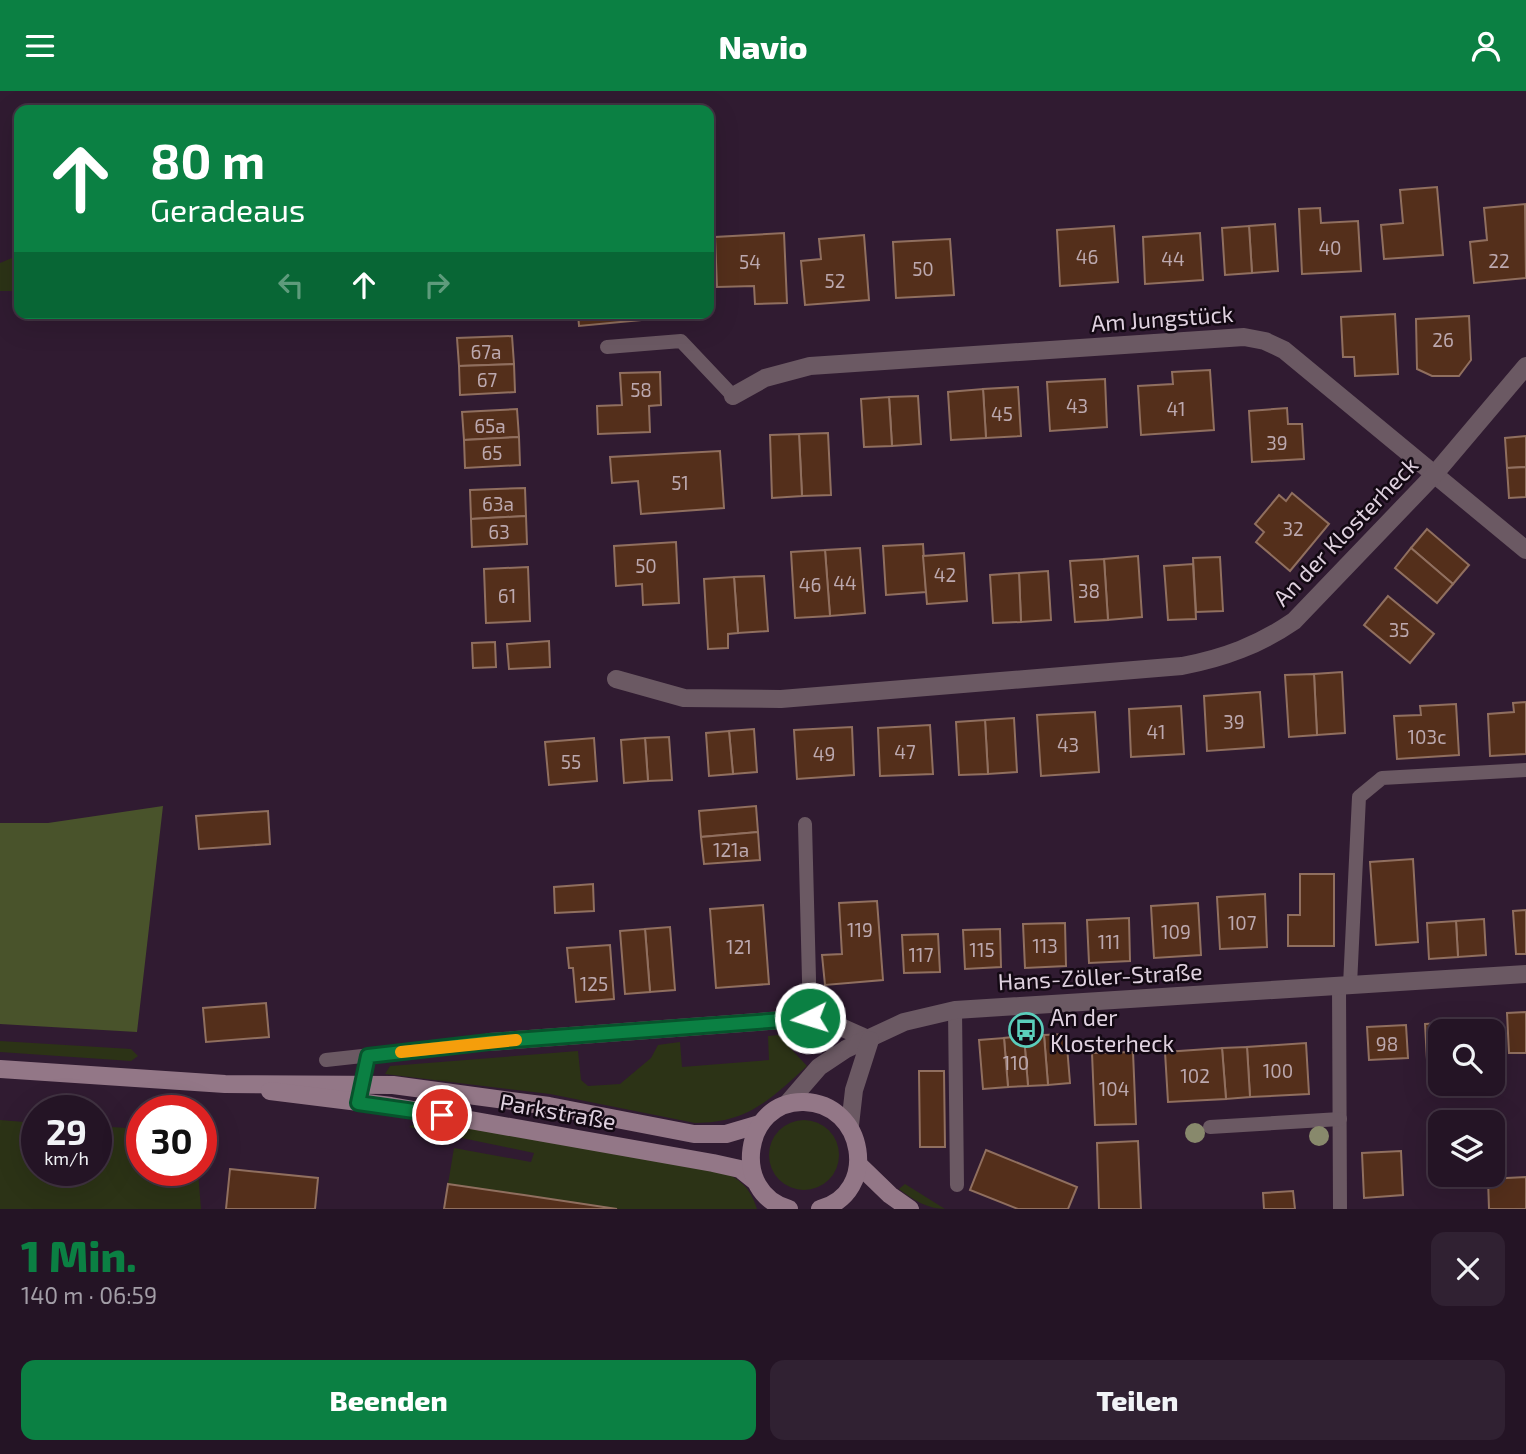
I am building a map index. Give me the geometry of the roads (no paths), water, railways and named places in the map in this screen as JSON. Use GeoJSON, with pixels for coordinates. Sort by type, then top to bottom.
{"type":"FeatureCollection","features":[{"type":"Feature","properties":{"kind":"main road","name":"Parkstraße"},"geometry":{"type":"LineString","coordinates":[[0,1069],[225,1084],[393,1085],[550,1106],[694,1134],[726,1134],[760,1124]]}},
{"type":"Feature","properties":{"kind":"main road","name":"Parkstraße"},"geometry":{"type":"LineString","coordinates":[[225,1084],[358,1103],[740,1169],[755,1181],[767,1197],[785,1209]]}},
{"type":"Feature","properties":{"kind":"main road"},"geometry":{"type":"LineString","coordinates":[[755,1181],[750,1151],[752,1137],[767,1115],[787,1104],[801,1101],[822,1105],[840,1115],[850,1125],[856,1137],[859,1164],[844,1195],[825,1209]]}},
{"type":"Feature","properties":{"kind":"main road"},"geometry":{"type":"LineString","coordinates":[[859,1164],[890,1195],[910,1209]]}},
{"type":"Feature","properties":{"kind":"street","name":"Am Jungstück"},"geometry":{"type":"LineString","coordinates":[[733,396],[765,378],[810,366],[1244,337],[1265,341],[1284,351],[1526,550]]}},
{"type":"Feature","properties":{"kind":"street","name":"An der Klosterheck"},"geometry":{"type":"LineString","coordinates":[[617,679],[684,698],[781,699],[1182,666],[1210,660],[1270,638],[1294,621],[1433,476],[1526,366]]}},
{"type":"Feature","properties":{"kind":"street","name":"Hans-Zöller-Straße"},"geometry":{"type":"LineString","coordinates":[[787,1104],[819,1067],[846,1049],[904,1022],[955,1010],[1526,974]]}},
{"type":"Feature","properties":{"kind":"street"},"geometry":{"type":"LineString","coordinates":[[489,1042],[810,1018],[825,1020],[870,1040],[854,1090],[850,1125]]}},
{"type":"Feature","properties":{"kind":"lane"},"geometry":{"type":"LineString","coordinates":[[607,347],[681,341],[733,396]]}},
{"type":"Feature","properties":{"kind":"lane"},"geometry":{"type":"LineString","coordinates":[[1340,1209],[1345,986],[1359,797],[1382,778],[1526,770]]}},
{"type":"Feature","properties":{"kind":"lane"},"geometry":{"type":"LineString","coordinates":[[805,824],[810,1018]]}},
{"type":"Feature","properties":{"kind":"lane"},"geometry":{"type":"LineString","coordinates":[[955,1010],[957,1185]]}},
{"type":"Feature","properties":{"kind":"lane"},"geometry":{"type":"LineString","coordinates":[[326,1060],[489,1042]]}},
{"type":"Feature","properties":{"kind":"lane"},"geometry":{"type":"LineString","coordinates":[[358,1103],[368,1056]]}},
{"type":"Feature","properties":{"kind":"lane"},"geometry":{"type":"LineString","coordinates":[[1210,1127],[1340,1119]]}},
{"type":"Feature","properties":{"kind":"place","name":"An der Klosterheck"},"geometry":{"type":"Point","coordinates":[1026,1030]}}]}
